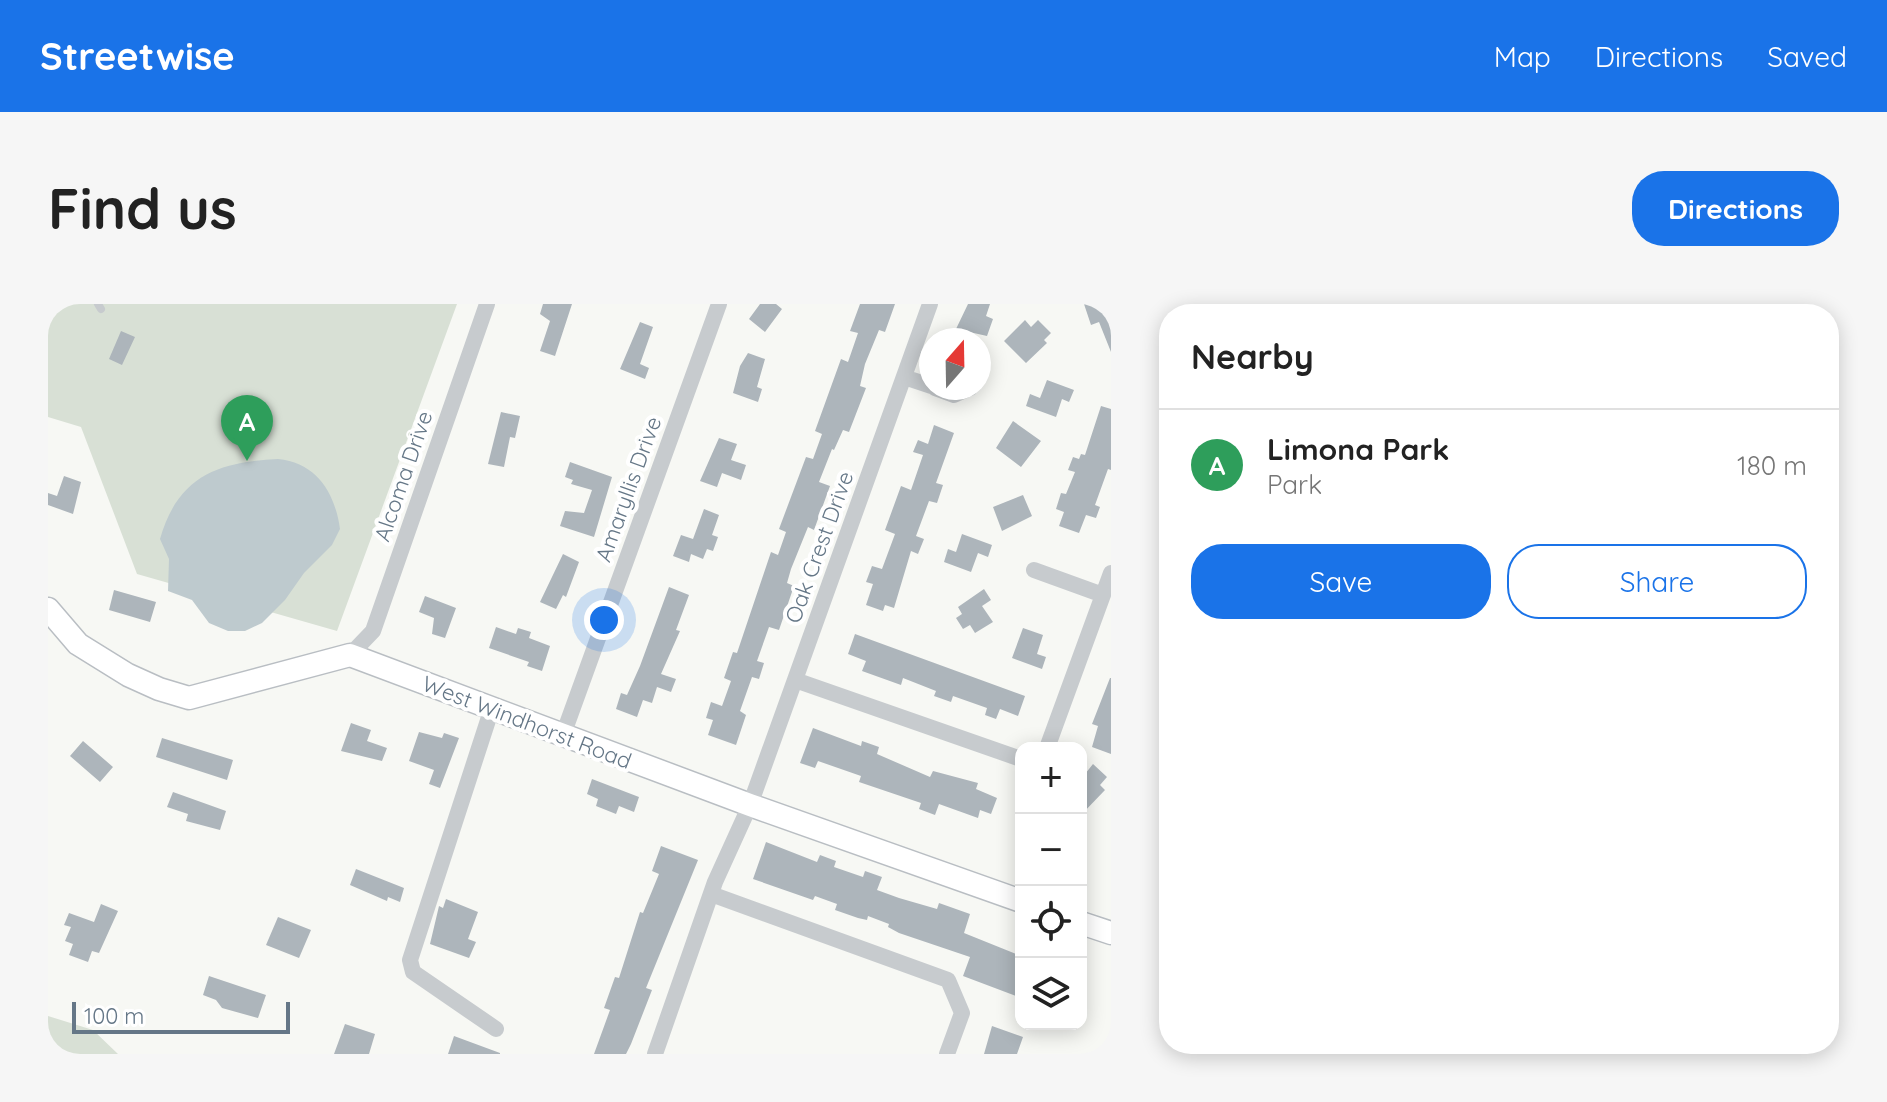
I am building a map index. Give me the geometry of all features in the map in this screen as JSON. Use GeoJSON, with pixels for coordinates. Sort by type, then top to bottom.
{"type":"FeatureCollection","features":[{"type":"Feature","properties":{"kind":"street","name":"Alcoma Drive"},"geometry":{"type":"LineString","coordinates":[[350,655],[373,631],[487,304]]}},
{"type":"Feature","properties":{"kind":"street","name":"Amaryllis Drive"},"geometry":{"type":"LineString","coordinates":[[563,735],[719,304]]}},
{"type":"Feature","properties":{"kind":"street","name":"Oak Crest Drive"},"geometry":{"type":"LineString","coordinates":[[655,1054],[711,894],[750,805],[930,304]]}},
{"type":"Feature","properties":{"kind":"street"},"geometry":{"type":"LineString","coordinates":[[904,377],[919,382]]}},
{"type":"Feature","properties":{"kind":"street"},"geometry":{"type":"LineString","coordinates":[[1034,570],[1103,595]]}},
{"type":"Feature","properties":{"kind":"street"},"geometry":{"type":"LineString","coordinates":[[1049,742],[1111,573]]}},
{"type":"Feature","properties":{"kind":"street"},"geometry":{"type":"LineString","coordinates":[[48,609],[78,644],[128,675],[189,698],[350,655]]}},
{"type":"Feature","properties":{"kind":"street","name":"West Windhorst Road"},"geometry":{"type":"LineString","coordinates":[[350,655],[750,805],[1015,899]]}},
{"type":"Feature","properties":{"kind":"street"},"geometry":{"type":"LineString","coordinates":[[795,680],[1015,757]]}},
{"type":"Feature","properties":{"kind":"street"},"geometry":{"type":"LineString","coordinates":[[492,708],[410,960],[413,972],[496,1029]]}},
{"type":"Feature","properties":{"kind":"street"},"geometry":{"type":"LineString","coordinates":[[711,894],[948,980],[962,1013],[947,1054]]}},
{"type":"Feature","properties":{"kind":"street"},"geometry":{"type":"LineString","coordinates":[[1087,925],[1111,933]]}},
{"type":"Feature","properties":{"kind":"shaded area"},"geometry":{"type":"Polygon","coordinates":[[[48,304],[457,304],[337,631],[137,574],[81,427],[48,417],[48,304]]]}},
{"type":"Feature","properties":{"kind":"shaded area"},"geometry":{"type":"Polygon","coordinates":[[[278,459],[303,467],[322,482],[334,503],[340,529],[332,545],[262,623],[245,631],[228,631],[209,623],[192,600],[168,591],[169,559],[160,539],[178,500],[203,476],[237,464],[278,459]]]}},
{"type":"Feature","properties":{"kind":"shaded area"},"geometry":{"type":"Polygon","coordinates":[[[48,1016],[93,1030],[118,1054],[48,1054],[48,1016]]]}},
{"type":"Feature","properties":{"kind":"building"},"geometry":{"type":"Polygon","coordinates":[[[543,304],[572,304],[555,356],[540,351],[550,321],[540,314],[543,304]]]}},
{"type":"Feature","properties":{"kind":"building"},"geometry":{"type":"Polygon","coordinates":[[[760,304],[776,304],[782,309],[765,332],[749,319],[760,304]]]}},
{"type":"Feature","properties":{"kind":"building"},"geometry":{"type":"Polygon","coordinates":[[[860,304],[895,304],[885,332],[879,330],[865,364],[860,386],[866,388],[849,432],[843,430],[819,482],[830,486],[814,530],[808,527],[791,569],[787,583],[794,586],[779,630],[769,627],[757,661],[764,663],[759,679],[752,677],[740,711],[746,715],[736,745],[708,735],[713,720],[706,718],[711,702],[722,706],[731,681],[724,678],[733,652],[737,653],[771,552],[778,555],[786,532],[779,529],[806,457],[813,459],[822,434],[815,431],[841,359],[848,362],[858,333],[850,331],[860,304]]]}},
{"type":"Feature","properties":{"kind":"building"},"geometry":{"type":"Polygon","coordinates":[[[968,304],[990,304],[986,316],[993,319],[990,328],[956,328],[968,304]]]}},
{"type":"Feature","properties":{"kind":"building"},"geometry":{"type":"Polygon","coordinates":[[[1084,304],[1111,304],[1111,352],[1099,322],[1091,325],[1084,304]]]}},
{"type":"Feature","properties":{"kind":"building"},"geometry":{"type":"Polygon","coordinates":[[[1025,320],[1031,327],[1038,320],[1051,333],[1044,340],[1047,343],[1026,363],[1004,341],[1025,320]]]}},
{"type":"Feature","properties":{"kind":"building"},"geometry":{"type":"Polygon","coordinates":[[[640,322],[653,327],[640,364],[649,368],[645,379],[620,369],[640,322]]]}},
{"type":"Feature","properties":{"kind":"building"},"geometry":{"type":"Polygon","coordinates":[[[121,331],[135,337],[122,365],[109,359],[121,331]]]}},
{"type":"Feature","properties":{"kind":"building"},"geometry":{"type":"Polygon","coordinates":[[[748,353],[765,359],[757,387],[762,389],[758,402],[733,393],[740,366],[748,353]]]}},
{"type":"Feature","properties":{"kind":"building"},"geometry":{"type":"Polygon","coordinates":[[[1047,380],[1074,390],[1069,402],[1062,399],[1056,417],[1026,406],[1030,394],[1040,398],[1047,380]]]}},
{"type":"Feature","properties":{"kind":"building"},"geometry":{"type":"Polygon","coordinates":[[[1101,406],[1111,409],[1111,470],[1108,469],[1095,505],[1100,507],[1096,518],[1086,515],[1079,533],[1059,526],[1064,512],[1056,509],[1061,493],[1066,494],[1075,472],[1068,470],[1073,457],[1079,459],[1081,454],[1085,455],[1101,406]]]}},
{"type":"Feature","properties":{"kind":"building"},"geometry":{"type":"Polygon","coordinates":[[[501,412],[520,416],[515,438],[510,437],[504,467],[488,464],[501,412]]]}},
{"type":"Feature","properties":{"kind":"building"},"geometry":{"type":"Polygon","coordinates":[[[1013,421],[1041,441],[1021,467],[996,448],[1013,421]]]}},
{"type":"Feature","properties":{"kind":"building"},"geometry":{"type":"Polygon","coordinates":[[[934,425],[954,433],[936,483],[943,485],[937,503],[929,501],[916,536],[924,539],[918,554],[911,551],[894,608],[885,605],[883,611],[866,605],[873,584],[866,582],[872,566],[882,569],[895,534],[885,530],[901,486],[911,490],[923,455],[913,452],[918,440],[928,444],[934,425]]]}},
{"type":"Feature","properties":{"kind":"building"},"geometry":{"type":"Polygon","coordinates":[[[719,438],[737,444],[731,460],[746,465],[741,480],[722,473],[717,487],[700,481],[719,438]]]}},
{"type":"Feature","properties":{"kind":"building"},"geometry":{"type":"Polygon","coordinates":[[[570,462],[612,477],[594,537],[560,526],[565,511],[584,513],[592,490],[571,484],[573,480],[565,477],[570,462]]]}},
{"type":"Feature","properties":{"kind":"building"},"geometry":{"type":"Polygon","coordinates":[[[64,476],[81,482],[73,514],[48,505],[48,493],[57,496],[64,476]]]}},
{"type":"Feature","properties":{"kind":"building"},"geometry":{"type":"Polygon","coordinates":[[[1023,495],[1032,516],[1002,531],[993,507],[1023,495]]]}},
{"type":"Feature","properties":{"kind":"building"},"geometry":{"type":"Polygon","coordinates":[[[704,509],[719,515],[712,535],[718,537],[713,551],[707,549],[703,559],[691,554],[689,562],[673,556],[681,535],[693,539],[704,509]]]}},
{"type":"Feature","properties":{"kind":"building"},"geometry":{"type":"Polygon","coordinates":[[[962,534],[992,545],[988,557],[978,553],[971,572],[944,562],[948,549],[956,552],[962,534]]]}},
{"type":"Feature","properties":{"kind":"building"},"geometry":{"type":"Polygon","coordinates":[[[563,554],[579,562],[566,597],[563,595],[556,609],[540,602],[563,554]]]}},
{"type":"Feature","properties":{"kind":"building"},"geometry":{"type":"Polygon","coordinates":[[[669,587],[689,595],[676,630],[680,631],[661,674],[676,679],[671,692],[657,687],[652,703],[643,700],[637,717],[616,709],[621,693],[627,695],[640,666],[669,587]]]}},
{"type":"Feature","properties":{"kind":"building"},"geometry":{"type":"Polygon","coordinates":[[[984,589],[991,600],[982,606],[993,622],[975,633],[970,625],[963,629],[956,618],[962,614],[958,607],[984,589]]]}},
{"type":"Feature","properties":{"kind":"building"},"geometry":{"type":"Polygon","coordinates":[[[114,590],[156,602],[150,622],[109,610],[114,590]]]}},
{"type":"Feature","properties":{"kind":"building"},"geometry":{"type":"Polygon","coordinates":[[[425,596],[456,608],[445,638],[432,634],[434,618],[419,612],[425,596]]]}},
{"type":"Feature","properties":{"kind":"building"},"geometry":{"type":"Polygon","coordinates":[[[496,627],[516,634],[518,628],[531,632],[529,638],[550,646],[542,671],[527,666],[529,662],[489,648],[496,627]]]}},
{"type":"Feature","properties":{"kind":"building"},"geometry":{"type":"Polygon","coordinates":[[[1023,628],[1043,635],[1037,654],[1046,657],[1042,669],[1012,658],[1023,628]]]}},
{"type":"Feature","properties":{"kind":"building"},"geometry":{"type":"Polygon","coordinates":[[[855,634],[1025,696],[1018,716],[1000,709],[996,719],[985,715],[987,708],[953,696],[951,702],[934,696],[936,691],[903,678],[901,685],[862,671],[866,661],[848,654],[855,634]]]}},
{"type":"Feature","properties":{"kind":"building"},"geometry":{"type":"Polygon","coordinates":[[[1110,678],[1111,754],[1092,747],[1098,726],[1092,724],[1110,678]]]}},
{"type":"Feature","properties":{"kind":"building"},"geometry":{"type":"Polygon","coordinates":[[[351,723],[371,730],[367,741],[387,748],[382,761],[341,751],[351,723]]]}},
{"type":"Feature","properties":{"kind":"building"},"geometry":{"type":"Polygon","coordinates":[[[813,728],[861,746],[862,741],[879,747],[877,754],[930,777],[933,771],[978,783],[976,789],[997,798],[991,814],[980,810],[978,818],[939,804],[935,815],[919,809],[921,803],[859,782],[861,776],[818,761],[815,768],[800,763],[813,728]]]}},
{"type":"Feature","properties":{"kind":"building"},"geometry":{"type":"Polygon","coordinates":[[[419,732],[442,738],[444,733],[459,738],[440,788],[429,784],[434,770],[409,761],[419,732]]]}},
{"type":"Feature","properties":{"kind":"building"},"geometry":{"type":"Polygon","coordinates":[[[162,738],[233,760],[227,780],[156,757],[162,738]]]}},
{"type":"Feature","properties":{"kind":"building"},"geometry":{"type":"Polygon","coordinates":[[[83,741],[113,767],[100,782],[70,756],[83,741]]]}},
{"type":"Feature","properties":{"kind":"building"},"geometry":{"type":"Polygon","coordinates":[[[1093,764],[1107,777],[1100,785],[1105,790],[1087,809],[1087,772],[1093,764]]]}},
{"type":"Feature","properties":{"kind":"building"},"geometry":{"type":"Polygon","coordinates":[[[592,779],[639,797],[634,812],[619,806],[616,814],[596,806],[598,799],[587,794],[592,779]]]}},
{"type":"Feature","properties":{"kind":"building"},"geometry":{"type":"Polygon","coordinates":[[[173,792],[226,811],[220,830],[186,821],[188,814],[167,807],[173,792]]]}},
{"type":"Feature","properties":{"kind":"building"},"geometry":{"type":"Polygon","coordinates":[[[766,842],[817,862],[820,855],[836,861],[834,867],[863,877],[865,871],[882,877],[877,890],[899,898],[937,909],[939,903],[970,914],[964,933],[1015,954],[1015,996],[963,976],[970,957],[899,933],[888,927],[889,924],[868,916],[867,920],[835,910],[837,904],[815,896],[813,900],[753,879],[766,842]]]}},
{"type":"Feature","properties":{"kind":"building"},"geometry":{"type":"Polygon","coordinates":[[[661,846],[698,860],[646,988],[652,990],[626,1054],[594,1054],[610,1010],[604,1008],[615,977],[619,978],[640,912],[643,913],[659,874],[652,871],[661,846]]]}},
{"type":"Feature","properties":{"kind":"building"},"geometry":{"type":"Polygon","coordinates":[[[356,869],[404,888],[400,902],[388,897],[387,901],[350,885],[356,869]]]}},
{"type":"Feature","properties":{"kind":"building"},"geometry":{"type":"Polygon","coordinates":[[[446,899],[478,912],[468,939],[476,942],[469,958],[430,944],[439,906],[443,908],[446,899]]]}},
{"type":"Feature","properties":{"kind":"building"},"geometry":{"type":"Polygon","coordinates":[[[101,904],[118,911],[99,953],[92,951],[88,962],[69,955],[73,944],[65,941],[71,927],[64,925],[69,913],[94,922],[101,904]]]}},
{"type":"Feature","properties":{"kind":"building"},"geometry":{"type":"Polygon","coordinates":[[[278,917],[311,930],[299,958],[266,945],[278,917]]]}},
{"type":"Feature","properties":{"kind":"building"},"geometry":{"type":"Polygon","coordinates":[[[209,976],[266,995],[258,1018],[222,1008],[216,1000],[203,995],[209,976]]]}},
{"type":"Feature","properties":{"kind":"building"},"geometry":{"type":"Polygon","coordinates":[[[345,1024],[375,1034],[369,1054],[334,1054],[345,1024]]]}},
{"type":"Feature","properties":{"kind":"building"},"geometry":{"type":"Polygon","coordinates":[[[992,1026],[1023,1037],[1017,1054],[984,1054],[992,1026]]]}},
{"type":"Feature","properties":{"kind":"building"},"geometry":{"type":"Polygon","coordinates":[[[454,1036],[500,1053],[500,1054],[448,1054],[454,1036]]]}},
{"type":"Feature","properties":{"kind":"place","name":"Limona Park"},"geometry":{"type":"Point","coordinates":[247,461]}}]}
